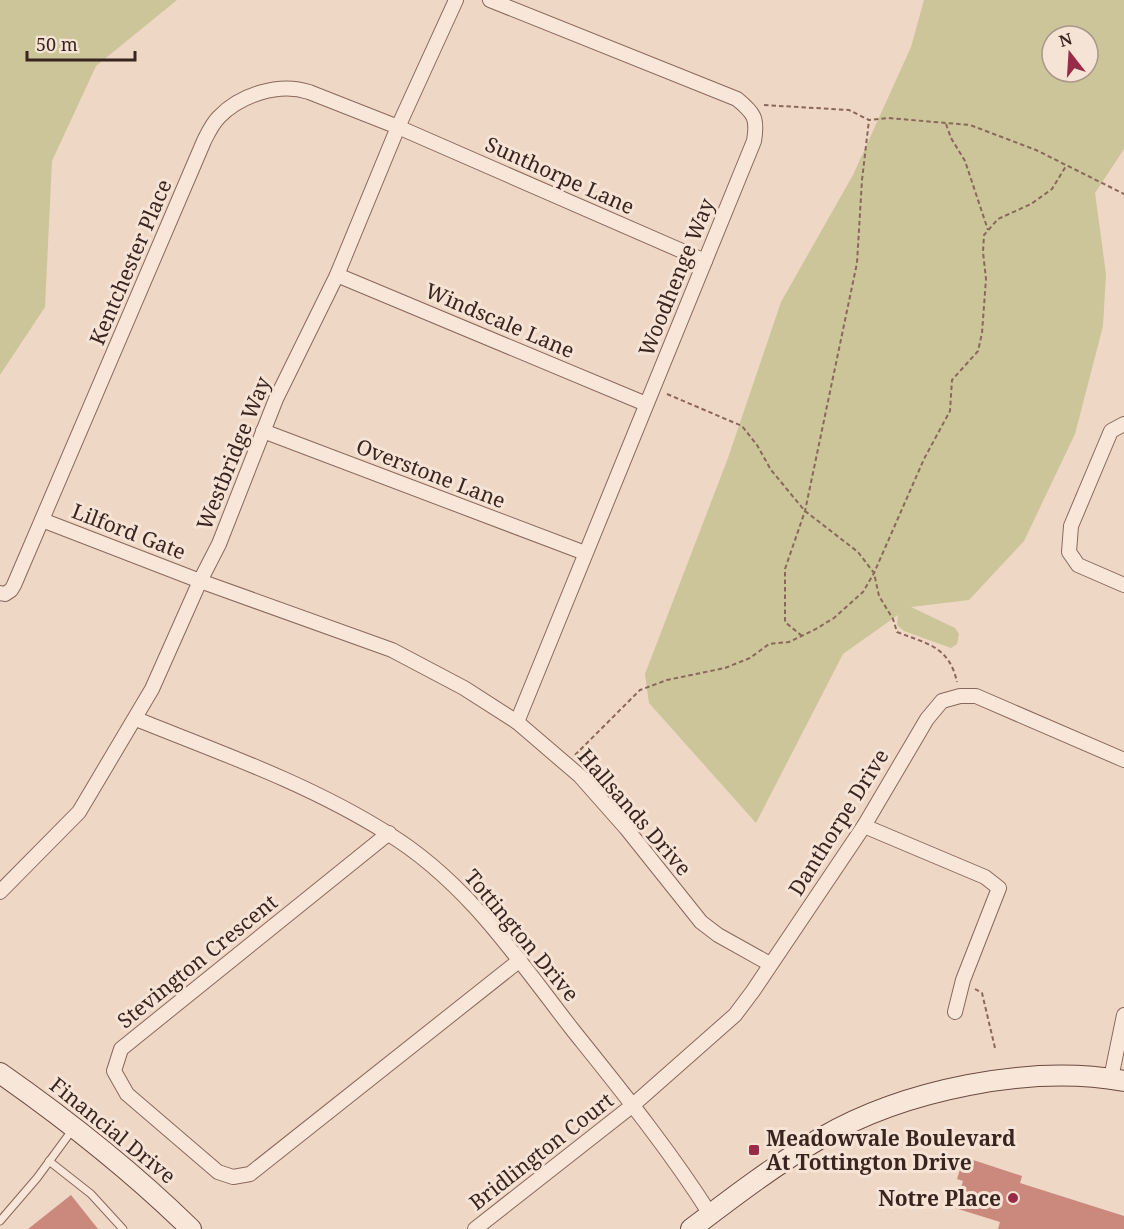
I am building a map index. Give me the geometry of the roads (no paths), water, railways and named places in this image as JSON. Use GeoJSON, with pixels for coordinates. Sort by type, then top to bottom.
{"type":"FeatureCollection","features":[{"type":"Feature","properties":{"kind":"main road","name":"Financial Drive"},"geometry":{"type":"LineString","coordinates":[[0,1073],[41,1101],[162,1200],[191,1229]]}},
{"type":"Feature","properties":{"kind":"main road"},"geometry":{"type":"LineString","coordinates":[[691,1229],[711,1218],[733,1196],[822,1138],[895,1104],[999,1080],[1073,1076],[1118,1079]]}},
{"type":"Feature","properties":{"kind":"street","name":"Westbridge Way"},"geometry":{"type":"LineString","coordinates":[[0,891],[80,812],[152,689],[200,580],[219,544],[276,399],[337,275],[398,127],[456,0]]}},
{"type":"Feature","properties":{"kind":"street","name":"Woodhenge Way"},"geometry":{"type":"LineString","coordinates":[[490,0],[737,99],[752,112],[756,119],[754,141],[517,722]]}},
{"type":"Feature","properties":{"kind":"street","name":"Kentchester Place"},"geometry":{"type":"LineString","coordinates":[[0,593],[3,595],[11,590],[204,141],[219,116],[240,101],[265,92],[281,88],[298,88],[398,127]]}},
{"type":"Feature","properties":{"kind":"street","name":"Sunthorpe Lane"},"geometry":{"type":"LineString","coordinates":[[398,127],[705,261]]}},
{"type":"Feature","properties":{"kind":"street","name":"Windscale Lane"},"geometry":{"type":"LineString","coordinates":[[337,275],[646,404]]}},
{"type":"Feature","properties":{"kind":"street"},"geometry":{"type":"LineString","coordinates":[[1124,424],[1111,431],[1071,526],[1069,552],[1078,565],[1124,585]]}},
{"type":"Feature","properties":{"kind":"street","name":"Overstone Lane"},"geometry":{"type":"LineString","coordinates":[[263,431],[585,553]]}},
{"type":"Feature","properties":{"kind":"street","name":"Lilford Gate"},"geometry":{"type":"LineString","coordinates":[[42,520],[200,580]]}},
{"type":"Feature","properties":{"kind":"street","name":"Hallsands Drive"},"geometry":{"type":"LineString","coordinates":[[200,580],[392,650],[464,687],[517,722],[567,764],[626,828],[701,922],[718,935],[770,964]]}},
{"type":"Feature","properties":{"kind":"street","name":"Danthorpe Drive"},"geometry":{"type":"LineString","coordinates":[[633,1105],[735,1014],[864,826],[927,719],[942,702],[960,696],[976,696],[1124,760]]}},
{"type":"Feature","properties":{"kind":"street","name":"Tottington Drive"},"geometry":{"type":"LineString","coordinates":[[136,719],[305,788],[389,833],[423,857],[475,906],[520,960],[633,1105],[693,1188],[711,1218]]}},
{"type":"Feature","properties":{"kind":"street"},"geometry":{"type":"LineString","coordinates":[[864,826],[985,877],[999,888],[963,980],[955,1012]]}},
{"type":"Feature","properties":{"kind":"street","name":"Stevington Crescent"},"geometry":{"type":"LineString","coordinates":[[389,833],[121,1049],[114,1071],[127,1094],[218,1172],[233,1177],[250,1174],[520,960]]}},
{"type":"Feature","properties":{"kind":"street"},"geometry":{"type":"LineString","coordinates":[[1118,1079],[1124,1015]]}},
{"type":"Feature","properties":{"kind":"street","name":"Bridlington Court"},"geometry":{"type":"LineString","coordinates":[[474,1229],[633,1105]]}},
{"type":"Feature","properties":{"kind":"lane"},"geometry":{"type":"LineString","coordinates":[[0,1221],[74,1128]]}},
{"type":"Feature","properties":{"kind":"lane"},"geometry":{"type":"LineString","coordinates":[[49,1161],[91,1194],[123,1229]]}},
{"type":"Feature","properties":{"kind":"place","name":"Meadowvale Boulevard At Tottington Drive"},"geometry":{"type":"Point","coordinates":[754,1150]}},
{"type":"Feature","properties":{"kind":"place","name":"Notre Place"},"geometry":{"type":"Point","coordinates":[1013,1198]}}]}
